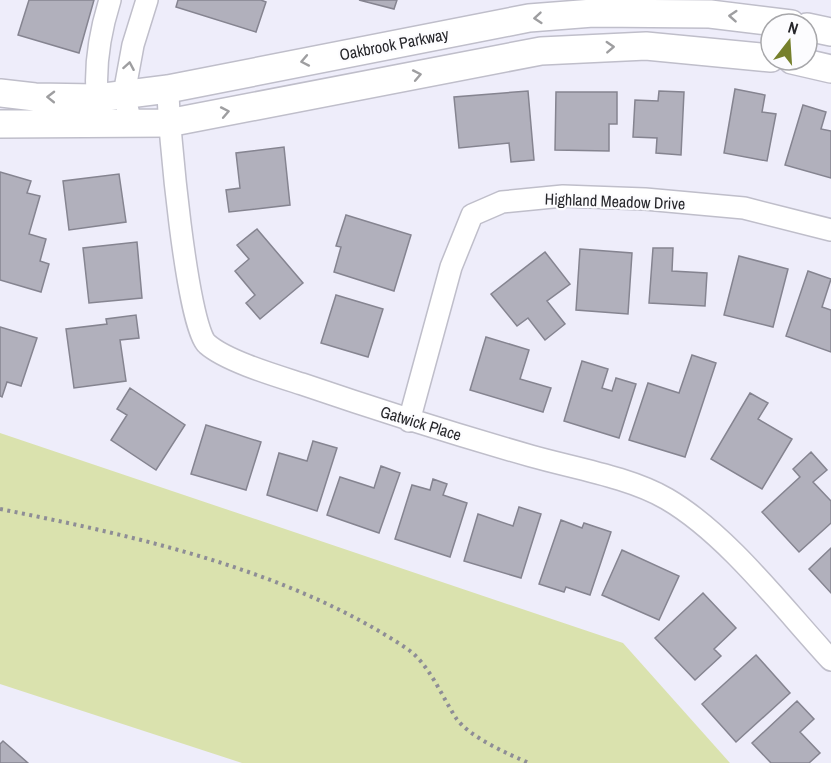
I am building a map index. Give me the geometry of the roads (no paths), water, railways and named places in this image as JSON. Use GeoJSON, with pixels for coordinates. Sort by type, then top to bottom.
{"type":"FeatureCollection","features":[{"type":"Feature","properties":{"kind":"street"},"geometry":{"type":"LineString","coordinates":[[99,110],[99,40],[110,0]]}},
{"type":"Feature","properties":{"kind":"street"},"geometry":{"type":"LineString","coordinates":[[131,123],[124,94],[133,45],[147,0]]}},
{"type":"Feature","properties":{"kind":"street"},"geometry":{"type":"LineString","coordinates":[[646,46],[647,7]]}},
{"type":"Feature","properties":{"kind":"street","name":"Oakbrook Parkway"},"geometry":{"type":"LineString","coordinates":[[0,124],[99,110],[124,94],[168,89],[529,18],[647,7],[759,19]]}},
{"type":"Feature","properties":{"kind":"street","name":"Oakbrook Parkway"},"geometry":{"type":"LineString","coordinates":[[0,93],[34,97],[99,110],[131,123],[168,123],[541,51],[646,46],[759,57]]}},
{"type":"Feature","properties":{"kind":"street","name":"Gatwick Place"},"geometry":{"type":"LineString","coordinates":[[168,89],[168,123],[189,287],[200,334],[207,344],[264,371],[409,421],[628,483],[665,498],[699,522],[742,564],[831,660]]}},
{"type":"Feature","properties":{"kind":"street","name":"Highland Meadow Drive"},"geometry":{"type":"LineString","coordinates":[[409,421],[451,267],[472,215],[502,202],[553,197],[645,199],[744,208],[831,230]]}}]}
